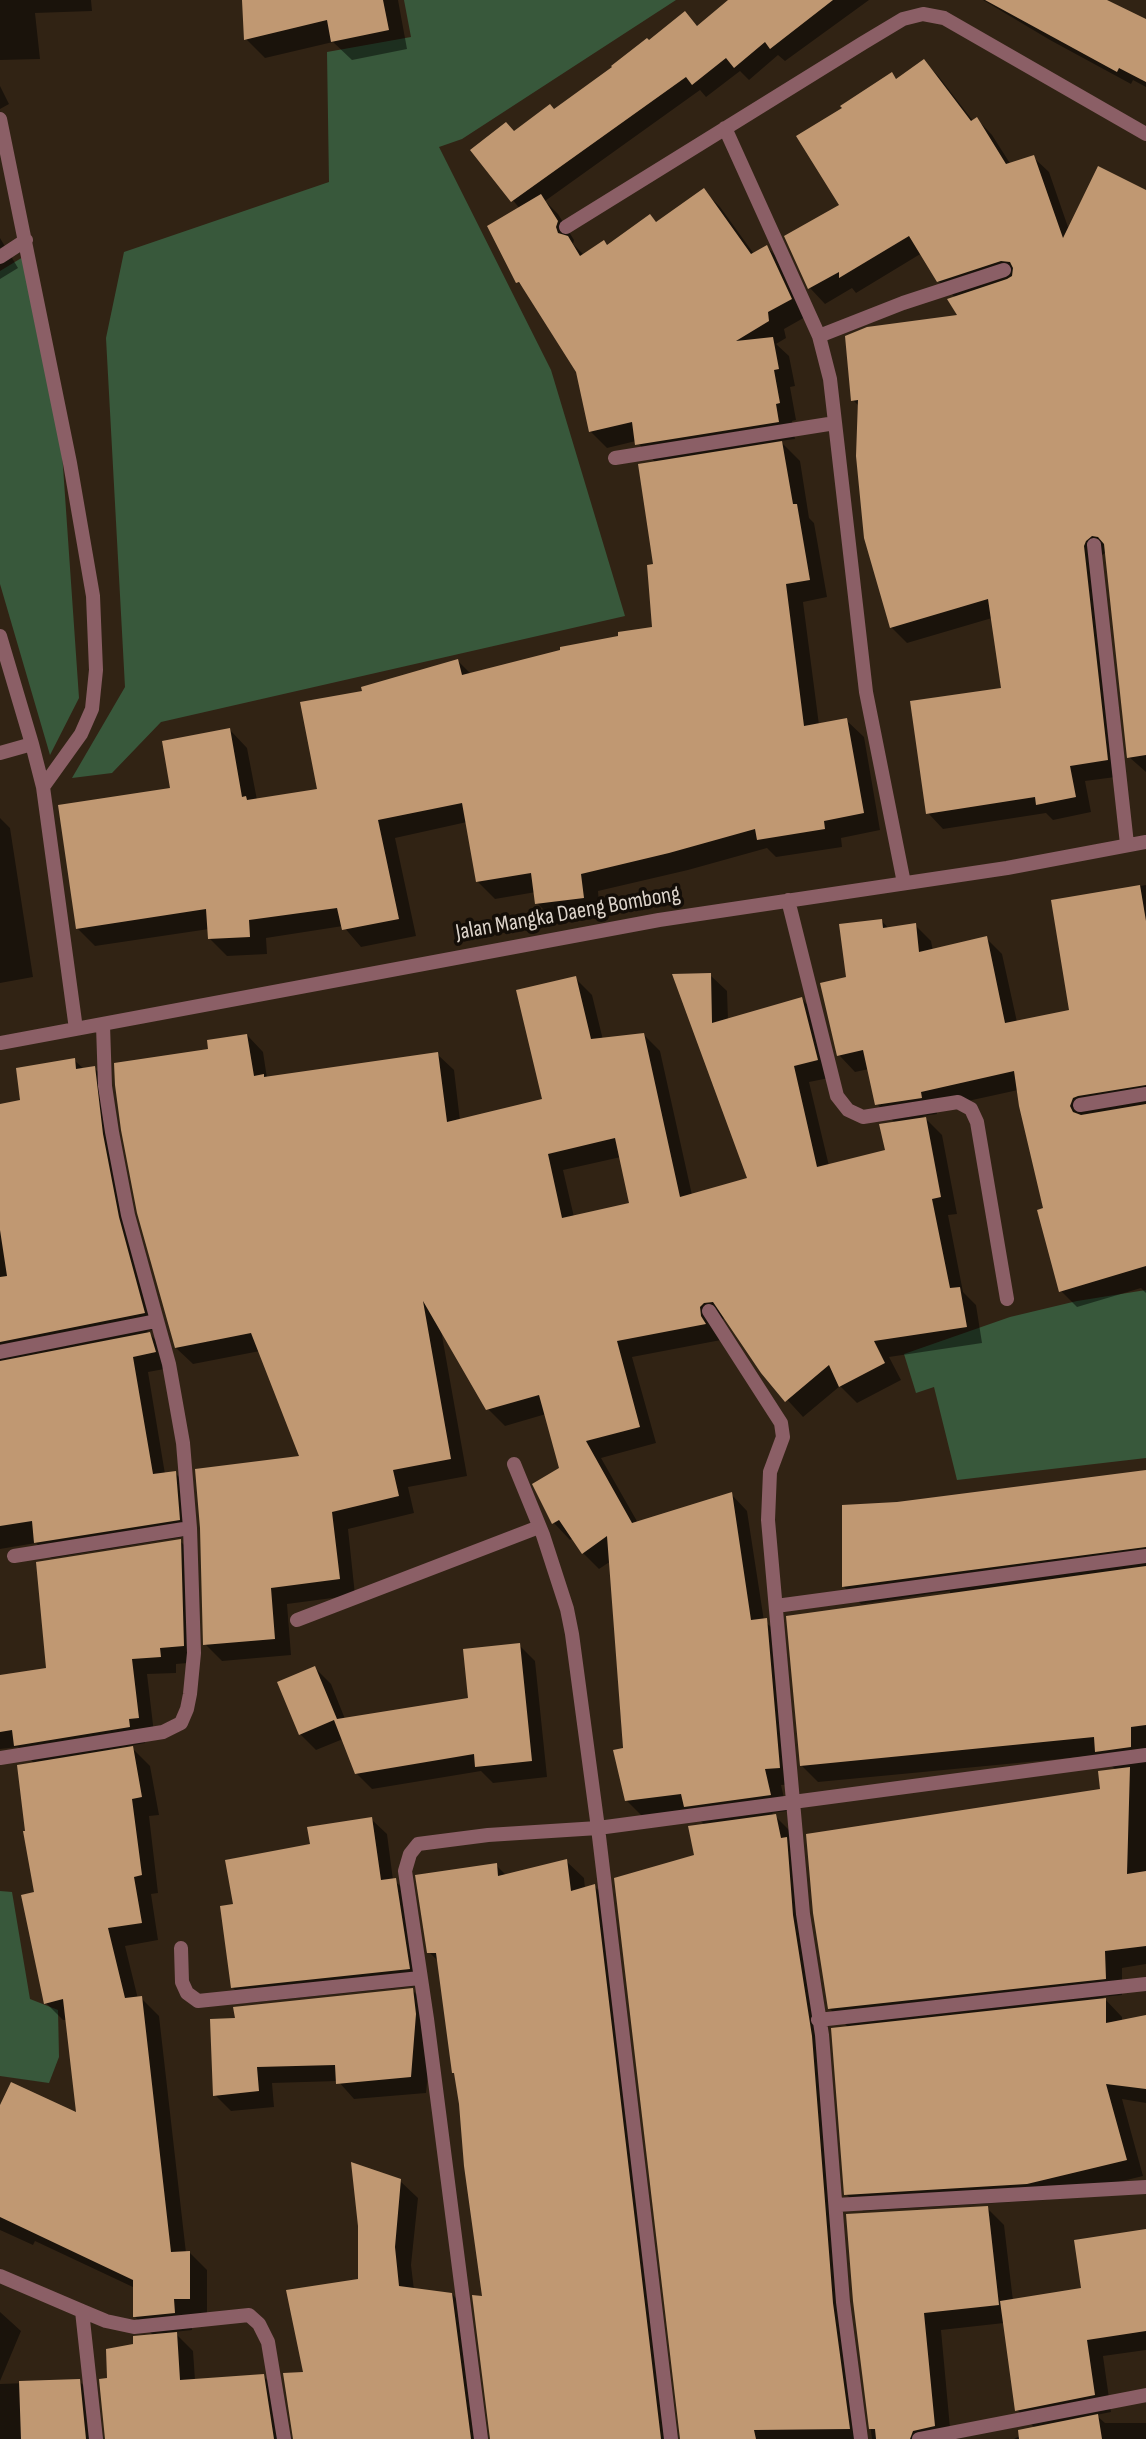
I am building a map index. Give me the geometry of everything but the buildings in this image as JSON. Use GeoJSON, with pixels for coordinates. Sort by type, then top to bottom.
{"type":"FeatureCollection","features":[{"type":"Feature","properties":{"kind":"street"},"geometry":{"type":"LineString","coordinates":[[566,227],[903,19],[923,14],[944,18],[1146,134]]}},
{"type":"Feature","properties":{"kind":"street"},"geometry":{"type":"LineString","coordinates":[[0,119],[70,463],[93,596],[96,670],[92,709],[81,734],[43,787]]}},
{"type":"Feature","properties":{"kind":"street"},"geometry":{"type":"LineString","coordinates":[[725,128],[819,336],[830,379],[866,692],[904,883]]}},
{"type":"Feature","properties":{"kind":"street"},"geometry":{"type":"LineString","coordinates":[[0,257],[26,240]]}},
{"type":"Feature","properties":{"kind":"street"},"geometry":{"type":"LineString","coordinates":[[819,336],[904,303],[1004,270]]}},
{"type":"Feature","properties":{"kind":"street"},"geometry":{"type":"LineString","coordinates":[[615,458],[835,422]]}},
{"type":"Feature","properties":{"kind":"street"},"geometry":{"type":"LineString","coordinates":[[1094,545],[1127,844]]}},
{"type":"Feature","properties":{"kind":"street"},"geometry":{"type":"LineString","coordinates":[[0,636],[43,787],[76,1029]]}},
{"type":"Feature","properties":{"kind":"street"},"geometry":{"type":"LineString","coordinates":[[0,752],[32,744]]}},
{"type":"Feature","properties":{"kind":"street","name":"Jalan Mangka Daeng Bombong"},"geometry":{"type":"LineString","coordinates":[[0,1043],[540,942],[788,900],[1007,868],[1146,842]]}},
{"type":"Feature","properties":{"kind":"street"},"geometry":{"type":"LineString","coordinates":[[788,900],[837,1096],[848,1110],[863,1117],[958,1102],[971,1109],[977,1122],[1007,1299]]}},
{"type":"Feature","properties":{"kind":"street"},"geometry":{"type":"LineString","coordinates":[[0,1758],[163,1732],[181,1723],[187,1709],[194,1653],[190,1528],[183,1443],[176,1396],[128,1215],[112,1132],[105,1086],[103,1025]]}},
{"type":"Feature","properties":{"kind":"street"},"geometry":{"type":"LineString","coordinates":[[1080,1105],[1146,1094]]}},
{"type":"Feature","properties":{"kind":"street"},"geometry":{"type":"LineString","coordinates":[[709,1311],[780,1423],[783,1437],[769,1472],[768,1520],[803,1914],[822,2035],[843,2302],[861,2439]]}},
{"type":"Feature","properties":{"kind":"street"},"geometry":{"type":"LineString","coordinates":[[0,1352],[156,1321]]}},
{"type":"Feature","properties":{"kind":"street"},"geometry":{"type":"LineString","coordinates":[[514,1464],[567,1609],[572,1634],[598,1828],[671,2439]]}},
{"type":"Feature","properties":{"kind":"street"},"geometry":{"type":"LineString","coordinates":[[297,1620],[539,1527]]}},
{"type":"Feature","properties":{"kind":"street"},"geometry":{"type":"LineString","coordinates":[[14,1556],[190,1528]]}},
{"type":"Feature","properties":{"kind":"street"},"geometry":{"type":"LineString","coordinates":[[776,1605],[1146,1556]]}},
{"type":"Feature","properties":{"kind":"street"},"geometry":{"type":"LineString","coordinates":[[481,2439],[405,1871],[410,1854],[418,1844],[488,1835],[598,1828],[1146,1755]]}},
{"type":"Feature","properties":{"kind":"street"},"geometry":{"type":"LineString","coordinates":[[181,1948],[182,1982],[187,1993],[198,2001],[420,1978]]}},
{"type":"Feature","properties":{"kind":"street"},"geometry":{"type":"LineString","coordinates":[[818,2020],[1146,1984]]}},
{"type":"Feature","properties":{"kind":"street"},"geometry":{"type":"LineString","coordinates":[[835,2205],[1146,2187]]}},
{"type":"Feature","properties":{"kind":"street"},"geometry":{"type":"LineString","coordinates":[[0,2276],[106,2321],[134,2328],[249,2315],[259,2324],[268,2342],[284,2439]]}},
{"type":"Feature","properties":{"kind":"street"},"geometry":{"type":"LineString","coordinates":[[82,2311],[96,2439]]}},
{"type":"Feature","properties":{"kind":"street"},"geometry":{"type":"LineString","coordinates":[[919,2439],[1146,2395]]}},
{"type":"Feature","properties":{"kind":"green space"},"geometry":{"type":"Polygon","coordinates":[[[404,0],[676,0],[462,139],[439,147],[551,370],[625,616],[161,722],[112,773],[72,778],[125,687],[106,338],[124,252],[329,182],[327,52],[411,37],[404,0]]]}},
{"type":"Feature","properties":{"kind":"green space"},"geometry":{"type":"Polygon","coordinates":[[[28,254],[57,380],[79,698],[50,755],[0,584],[0,271],[28,254]]]}},
{"type":"Feature","properties":{"kind":"green space"},"geometry":{"type":"Polygon","coordinates":[[[1146,1290],[1146,1458],[957,1480],[934,1387],[916,1393],[904,1354],[1010,1317],[1077,1301],[1146,1290]]]}},
{"type":"Feature","properties":{"kind":"green space"},"geometry":{"type":"Polygon","coordinates":[[[0,1891],[12,1892],[30,1999],[58,2010],[59,2057],[49,2083],[0,2076],[0,1891]]]}}]}
